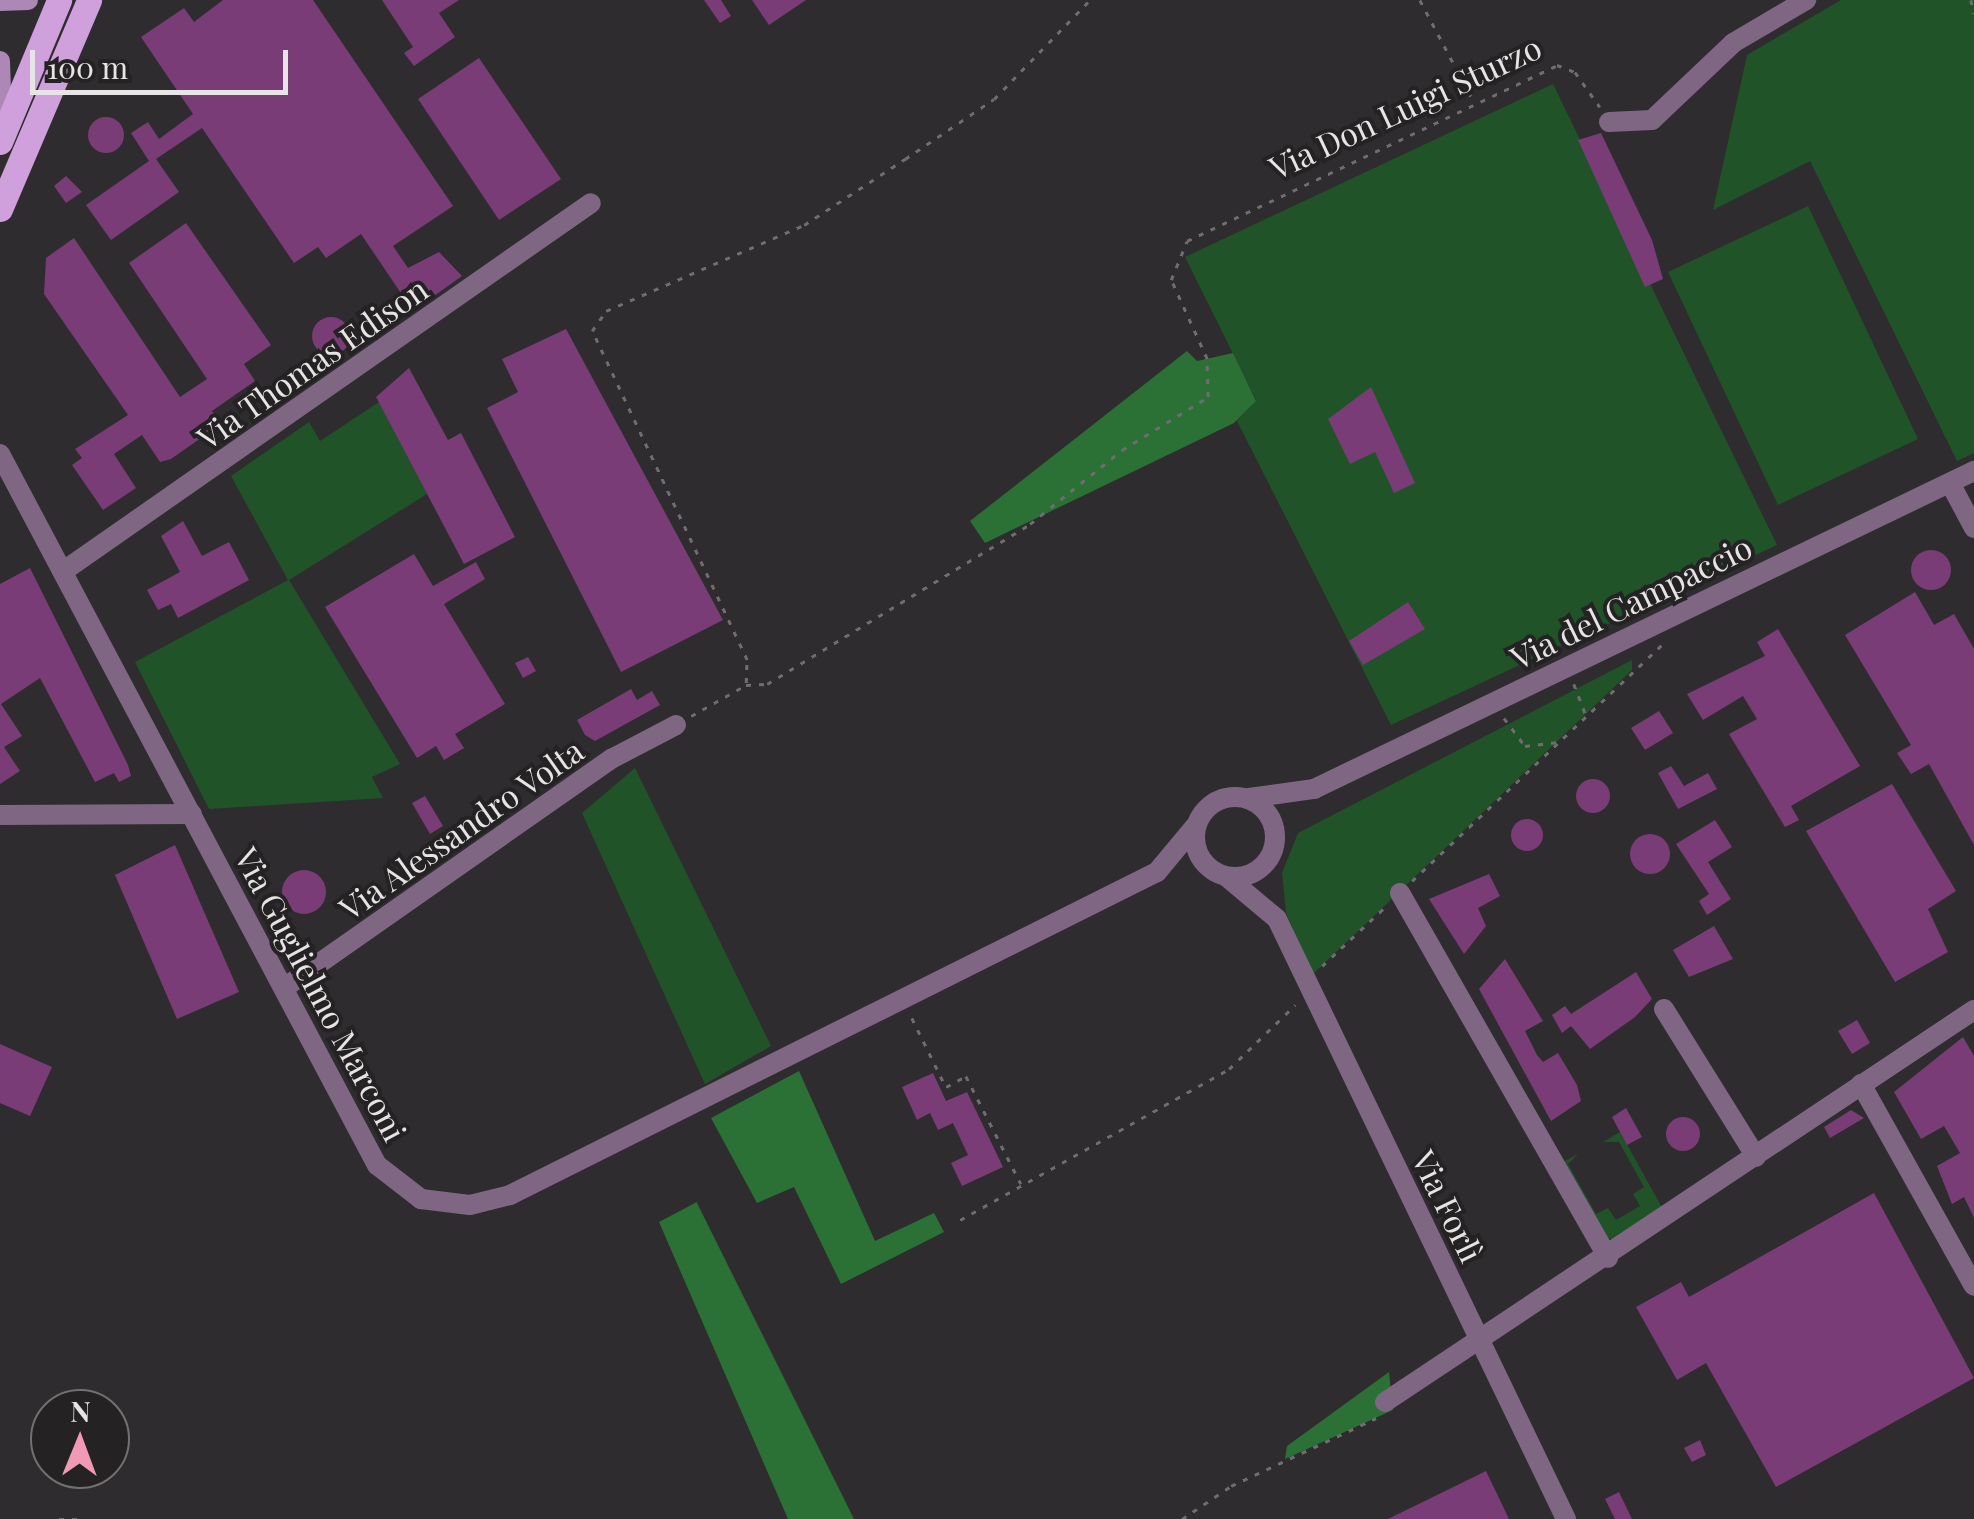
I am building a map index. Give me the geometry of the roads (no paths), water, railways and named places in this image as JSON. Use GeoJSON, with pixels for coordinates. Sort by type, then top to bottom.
{"type":"FeatureCollection","features":[{"type":"Feature","properties":{"kind":"main road"},"geometry":{"type":"LineString","coordinates":[[0,142],[59,0]]}},
{"type":"Feature","properties":{"kind":"main road"},"geometry":{"type":"LineString","coordinates":[[0,209],[89,0]]}},
{"type":"Feature","properties":{"kind":"street"},"geometry":{"type":"LineString","coordinates":[[0,1],[28,0]]}},
{"type":"Feature","properties":{"kind":"street"},"geometry":{"type":"LineString","coordinates":[[1609,122],[1652,120],[1733,43],[1806,0]]}},
{"type":"Feature","properties":{"kind":"street"},"geometry":{"type":"LineString","coordinates":[[0,61],[0,131]]}},
{"type":"Feature","properties":{"kind":"street","name":"Via Thomas Edison"},"geometry":{"type":"LineString","coordinates":[[65,570],[592,202]]}},
{"type":"Feature","properties":{"kind":"street","name":"Via Guglielmo Marconi"},"geometry":{"type":"LineString","coordinates":[[0,454],[65,570],[377,1165],[421,1199],[470,1206],[510,1195],[1156,872],[1196,825]]}},
{"type":"Feature","properties":{"kind":"street","name":"Via del Campaccio"},"geometry":{"type":"LineString","coordinates":[[1249,798],[1314,788],[1974,471]]}},
{"type":"Feature","properties":{"kind":"street"},"geometry":{"type":"LineString","coordinates":[[1950,483],[1974,528]]}},
{"type":"Feature","properties":{"kind":"street","name":"Via Alessandro Volta"},"geometry":{"type":"LineString","coordinates":[[284,988],[614,758],[676,725]]}},
{"type":"Feature","properties":{"kind":"street","name":"Via del Campaccio"},"geometry":{"type":"LineString","coordinates":[[1274,847],[1314,788]]}},
{"type":"Feature","properties":{"kind":"street"},"geometry":{"type":"LineString","coordinates":[[1223,798],[1249,798],[1270,814],[1274,847],[1254,873],[1221,875],[1197,852],[1196,825],[1223,798]]}},
{"type":"Feature","properties":{"kind":"street"},"geometry":{"type":"LineString","coordinates":[[0,815],[192,814]]}},
{"type":"Feature","properties":{"kind":"street","name":"Via Forlì"},"geometry":{"type":"LineString","coordinates":[[1274,847],[1276,919],[1566,1519]]}},
{"type":"Feature","properties":{"kind":"street","name":"Via Guglielmo Marconi"},"geometry":{"type":"LineString","coordinates":[[1156,872],[1221,875]]}},
{"type":"Feature","properties":{"kind":"street","name":"Via Forlì"},"geometry":{"type":"LineString","coordinates":[[1221,875],[1276,919]]}},
{"type":"Feature","properties":{"kind":"street"},"geometry":{"type":"LineString","coordinates":[[1400,892],[1608,1258]]}},
{"type":"Feature","properties":{"kind":"street"},"geometry":{"type":"LineString","coordinates":[[1664,1008],[1756,1157]]}},
{"type":"Feature","properties":{"kind":"street"},"geometry":{"type":"LineString","coordinates":[[1385,1402],[1482,1345],[1974,1010]]}},
{"type":"Feature","properties":{"kind":"street"},"geometry":{"type":"LineString","coordinates":[[1861,1084],[1974,1286]]}}]}
